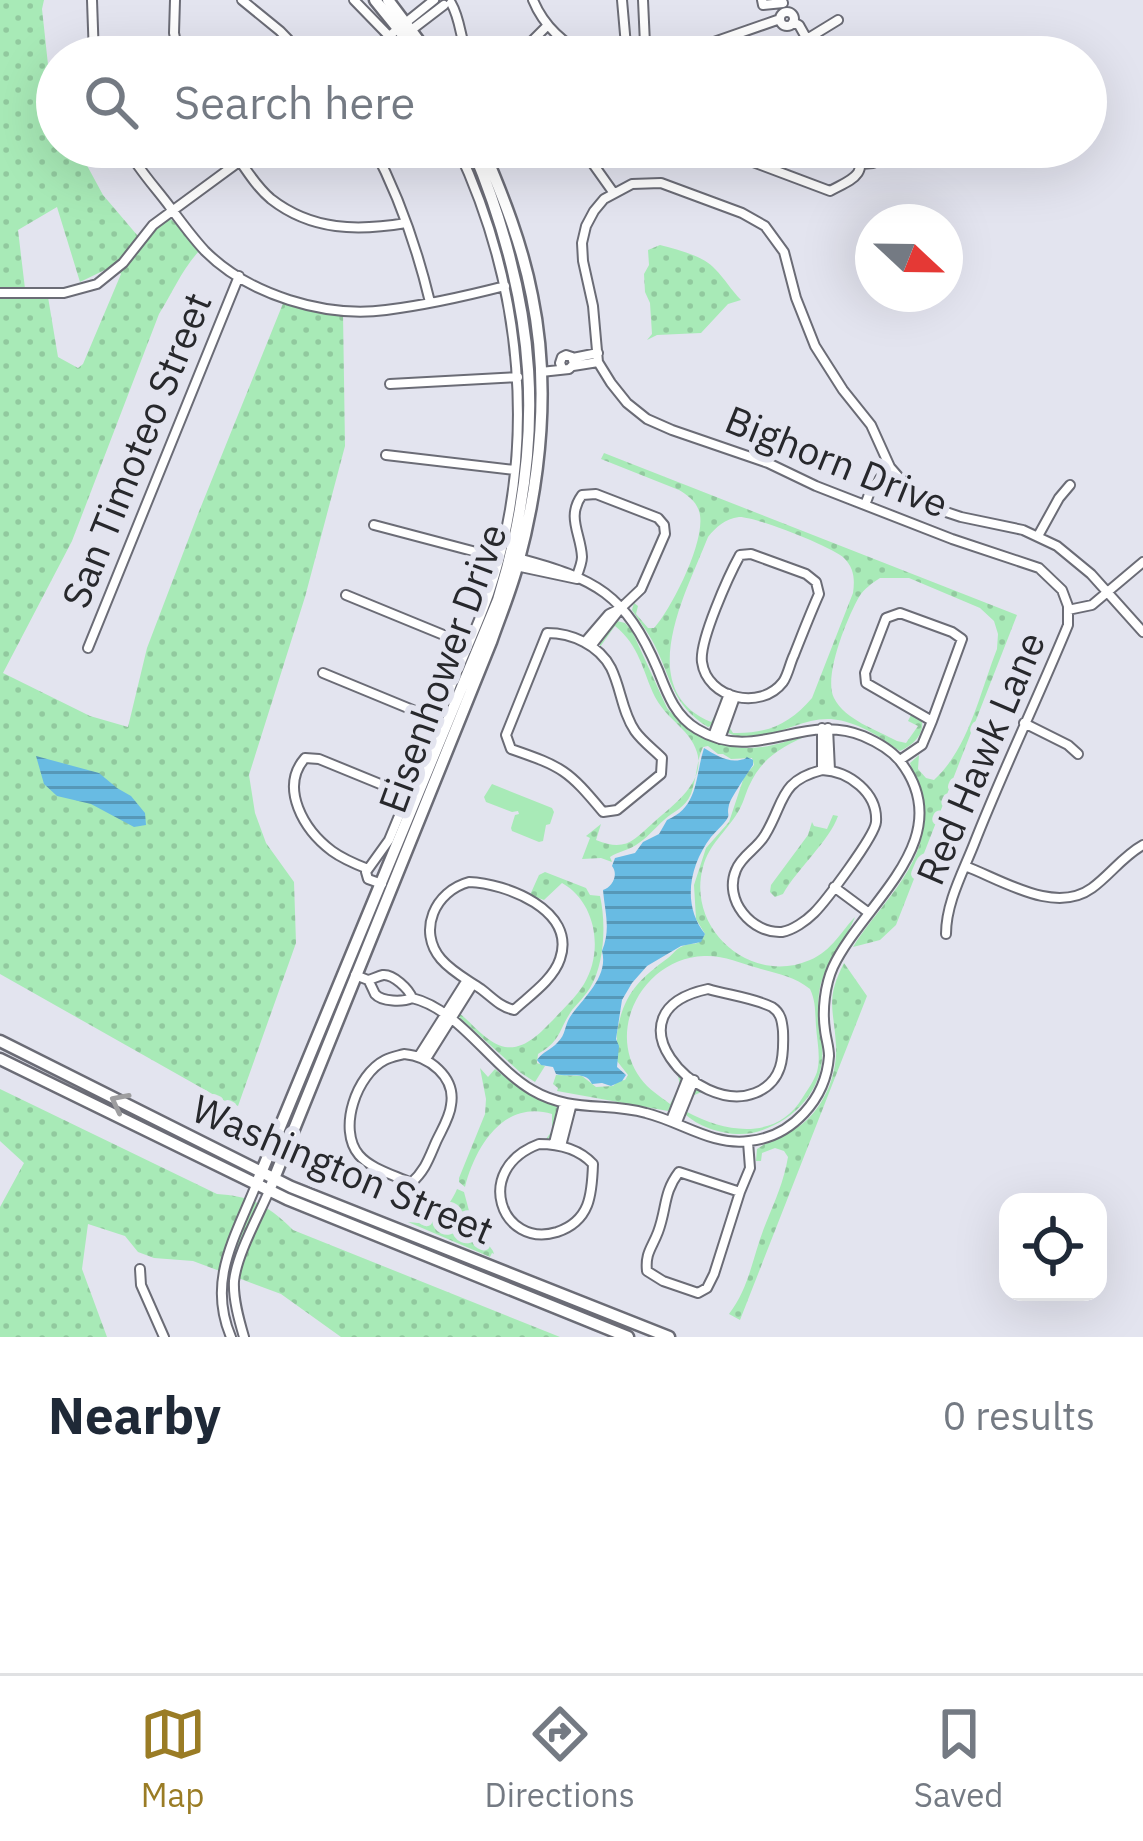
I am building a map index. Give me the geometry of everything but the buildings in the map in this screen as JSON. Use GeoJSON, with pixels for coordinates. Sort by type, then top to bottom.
{"type":"FeatureCollection","features":[{"type":"Feature","properties":{"kind":"main road"},"geometry":{"type":"LineString","coordinates":[[375,0],[404,36]]}},
{"type":"Feature","properties":{"kind":"main road"},"geometry":{"type":"LineString","coordinates":[[388,0],[405,36]]}},
{"type":"Feature","properties":{"kind":"main road","name":"Eisenhower Drive"},"geometry":{"type":"LineString","coordinates":[[272,1185],[491,642],[511,561],[526,478],[529,362],[504,232],[480,168]]}},
{"type":"Feature","properties":{"kind":"main road","name":"Eisenhower Drive"},"geometry":{"type":"LineString","coordinates":[[259,1179],[356,976],[382,884],[498,600],[535,482],[541,400],[533,300],[507,206],[491,168]]}},
{"type":"Feature","properties":{"kind":"main road"},"geometry":{"type":"LineString","coordinates":[[523,315],[539,366]]}},
{"type":"Feature","properties":{"kind":"main road","name":"Washington Street"},"geometry":{"type":"LineString","coordinates":[[0,1041],[259,1179]]}},
{"type":"Feature","properties":{"kind":"main road","name":"Washington Street"},"geometry":{"type":"LineString","coordinates":[[0,1059],[272,1185],[628,1337]]}},
{"type":"Feature","properties":{"kind":"main road","name":"Washington Street"},"geometry":{"type":"LineString","coordinates":[[272,1185],[669,1337]]}},
{"type":"Feature","properties":{"kind":"street"},"geometry":{"type":"LineString","coordinates":[[92,0],[93,36]]}},
{"type":"Feature","properties":{"kind":"street"},"geometry":{"type":"LineString","coordinates":[[175,0],[175,36]]}},
{"type":"Feature","properties":{"kind":"street"},"geometry":{"type":"LineString","coordinates":[[242,0],[285,36]]}},
{"type":"Feature","properties":{"kind":"street"},"geometry":{"type":"LineString","coordinates":[[355,0],[401,36]]}},
{"type":"Feature","properties":{"kind":"street"},"geometry":{"type":"LineString","coordinates":[[533,0],[559,36]]}},
{"type":"Feature","properties":{"kind":"street"},"geometry":{"type":"LineString","coordinates":[[622,0],[625,36]]}},
{"type":"Feature","properties":{"kind":"street"},"geometry":{"type":"LineString","coordinates":[[643,0],[645,36]]}},
{"type":"Feature","properties":{"kind":"street"},"geometry":{"type":"LineString","coordinates":[[762,0],[763,5],[782,9]]}},
{"type":"Feature","properties":{"kind":"street"},"geometry":{"type":"LineString","coordinates":[[396,36],[444,2],[458,15],[462,36]]}},
{"type":"Feature","properties":{"kind":"street"},"geometry":{"type":"LineString","coordinates":[[782,9],[785,26],[799,25],[805,36]]}},
{"type":"Feature","properties":{"kind":"street"},"geometry":{"type":"LineString","coordinates":[[727,36],[782,9]]}},
{"type":"Feature","properties":{"kind":"street"},"geometry":{"type":"LineString","coordinates":[[816,36],[838,20]]}},
{"type":"Feature","properties":{"kind":"street"},"geometry":{"type":"LineString","coordinates":[[538,36],[548,26]]}},
{"type":"Feature","properties":{"kind":"street"},"geometry":{"type":"LineString","coordinates":[[398,36],[401,33]]}},
{"type":"Feature","properties":{"kind":"street"},"geometry":{"type":"LineString","coordinates":[[141,168],[208,254],[277,295],[347,311],[383,311],[506,286]]}},
{"type":"Feature","properties":{"kind":"street"},"geometry":{"type":"LineString","coordinates":[[0,292],[64,293],[97,284],[123,262],[153,225],[232,168]]}},
{"type":"Feature","properties":{"kind":"street"},"geometry":{"type":"LineString","coordinates":[[246,168],[272,200],[331,226],[363,230],[406,223]]}},
{"type":"Feature","properties":{"kind":"street"},"geometry":{"type":"LineString","coordinates":[[384,168],[419,259],[430,302]]}},
{"type":"Feature","properties":{"kind":"street","name":"Eisenhower Drive"},"geometry":{"type":"LineString","coordinates":[[368,869],[389,840],[490,591],[511,561],[518,377],[506,286],[489,225],[466,168]]}},
{"type":"Feature","properties":{"kind":"street"},"geometry":{"type":"LineString","coordinates":[[596,168],[613,192]]}},
{"type":"Feature","properties":{"kind":"street"},"geometry":{"type":"LineString","coordinates":[[765,168],[830,191],[856,177],[859,168]]}},
{"type":"Feature","properties":{"kind":"street"},"geometry":{"type":"LineString","coordinates":[[539,366],[598,358],[582,243],[594,211],[613,192],[632,184],[662,183],[742,213],[765,226],[784,252],[815,346],[871,425],[890,466],[918,496],[940,510],[1038,536],[1076,560],[1143,632]]}},
{"type":"Feature","properties":{"kind":"street","name":"San Timoteo Street"},"geometry":{"type":"LineString","coordinates":[[88,648],[239,276]]}},
{"type":"Feature","properties":{"kind":"street","name":"Bighorn Drive"},"geometry":{"type":"LineString","coordinates":[[598,358],[610,383],[647,419],[986,552],[1039,568],[1062,590],[1068,608]]}},
{"type":"Feature","properties":{"kind":"street"},"geometry":{"type":"LineString","coordinates":[[390,384],[518,377]]}},
{"type":"Feature","properties":{"kind":"street"},"geometry":{"type":"LineString","coordinates":[[386,455],[514,470]]}},
{"type":"Feature","properties":{"kind":"street"},"geometry":{"type":"LineString","coordinates":[[865,505],[890,466]]}},
{"type":"Feature","properties":{"kind":"street"},"geometry":{"type":"LineString","coordinates":[[1038,536],[1070,485]]}},
{"type":"Feature","properties":{"kind":"street"},"geometry":{"type":"LineString","coordinates":[[575,577],[579,548],[574,506],[582,496],[596,494],[658,518],[664,525],[641,590],[588,644]]}},
{"type":"Feature","properties":{"kind":"street"},"geometry":{"type":"LineString","coordinates":[[356,976],[378,997],[424,1000],[533,1091],[568,1105],[639,1111],[720,1142],[771,1137],[808,1108],[824,1084],[830,1052],[824,1004],[831,970],[914,850],[919,808],[900,760],[878,742],[845,728],[730,742],[695,728],[673,706],[638,627],[603,590],[575,577],[374,525]]}},
{"type":"Feature","properties":{"kind":"street"},"geometry":{"type":"LineString","coordinates":[[751,554],[806,574],[816,582],[818,594],[782,683],[760,697],[732,696],[707,677],[703,645],[740,555],[751,554]]}},
{"type":"Feature","properties":{"kind":"street"},"geometry":{"type":"LineString","coordinates":[[1068,608],[1092,605],[1143,562]]}},
{"type":"Feature","properties":{"kind":"street"},"geometry":{"type":"LineString","coordinates":[[346,595],[468,645]]}},
{"type":"Feature","properties":{"kind":"street","name":"Red Hawk Lane"},"geometry":{"type":"LineString","coordinates":[[946,934],[946,916],[1068,625],[1068,608]]}},
{"type":"Feature","properties":{"kind":"street"},"geometry":{"type":"LineString","coordinates":[[900,760],[922,745],[932,721],[962,639],[900,613],[886,619],[866,683],[932,721]]}},
{"type":"Feature","properties":{"kind":"street"},"geometry":{"type":"LineString","coordinates":[[547,633],[561,633],[588,644],[610,666],[635,731],[662,758],[661,774],[617,811],[604,812],[556,764],[511,749],[506,735],[547,633]]}},
{"type":"Feature","properties":{"kind":"street"},"geometry":{"type":"LineString","coordinates":[[323,673],[437,720]]}},
{"type":"Feature","properties":{"kind":"street"},"geometry":{"type":"LineString","coordinates":[[717,738],[732,696]]}},
{"type":"Feature","properties":{"kind":"street"},"geometry":{"type":"LineString","coordinates":[[1024,723],[1078,754]]}},
{"type":"Feature","properties":{"kind":"street"},"geometry":{"type":"LineString","coordinates":[[825,728],[826,770]]}},
{"type":"Feature","properties":{"kind":"street"},"geometry":{"type":"LineString","coordinates":[[382,884],[368,879],[368,869],[331,851],[314,835],[292,787],[294,770],[305,758],[319,759],[407,795]]}},
{"type":"Feature","properties":{"kind":"street"},"geometry":{"type":"LineString","coordinates":[[826,770],[843,772],[872,800],[876,824],[866,846],[813,914],[789,932],[766,932],[742,914],[732,889],[735,872],[760,843],[784,793],[801,776],[826,770]]}},
{"type":"Feature","properties":{"kind":"street"},"geometry":{"type":"LineString","coordinates":[[965,866],[1043,896],[1070,898],[1097,884],[1143,845]]}},
{"type":"Feature","properties":{"kind":"street"},"geometry":{"type":"LineString","coordinates":[[469,882],[485,883],[545,909],[554,918],[562,943],[560,958],[551,975],[514,1010],[500,1006],[470,982],[439,957],[432,942],[433,911],[446,892],[469,882]]}},
{"type":"Feature","properties":{"kind":"street"},"geometry":{"type":"LineString","coordinates":[[834,887],[868,913]]}},
{"type":"Feature","properties":{"kind":"street"},"geometry":{"type":"LineString","coordinates":[[356,976],[387,975],[409,990],[413,999]]}},
{"type":"Feature","properties":{"kind":"street"},"geometry":{"type":"LineString","coordinates":[[422,1057],[470,982]]}},
{"type":"Feature","properties":{"kind":"street"},"geometry":{"type":"LineString","coordinates":[[393,999],[399,984]]}},
{"type":"Feature","properties":{"kind":"street"},"geometry":{"type":"LineString","coordinates":[[708,989],[775,1008],[782,1018],[784,1062],[769,1087],[748,1096],[724,1095],[691,1079],[669,1060],[661,1045],[663,1022],[672,1004],[689,993],[708,989]]}},
{"type":"Feature","properties":{"kind":"street"},"geometry":{"type":"LineString","coordinates":[[404,1054],[422,1057],[439,1069],[451,1088],[452,1106],[424,1172],[411,1183],[358,1154],[349,1136],[350,1114],[366,1076],[384,1060],[404,1054]]}},
{"type":"Feature","properties":{"kind":"street"},"geometry":{"type":"LineString","coordinates":[[674,1121],[691,1079]]}},
{"type":"Feature","properties":{"kind":"street"},"geometry":{"type":"LineString","coordinates":[[558,1145],[568,1105]]}},
{"type":"Feature","properties":{"kind":"street"},"geometry":{"type":"LineString","coordinates":[[740,1192],[679,1172],[668,1187],[658,1232],[645,1256],[647,1271],[698,1293],[707,1288],[750,1168],[748,1142]]}},
{"type":"Feature","properties":{"kind":"street"},"geometry":{"type":"LineString","coordinates":[[539,1144],[558,1145],[585,1155],[593,1165],[592,1195],[584,1215],[566,1229],[544,1235],[523,1230],[505,1214],[499,1192],[502,1174],[524,1150],[539,1144]]}},
{"type":"Feature","properties":{"kind":"street"},"geometry":{"type":"LineString","coordinates":[[232,1337],[222,1316],[220,1287],[259,1179]]}},
{"type":"Feature","properties":{"kind":"street"},"geometry":{"type":"LineString","coordinates":[[244,1337],[234,1283],[272,1185]]}},
{"type":"Feature","properties":{"kind":"street"},"geometry":{"type":"LineString","coordinates":[[140,1269],[141,1285],[164,1337]]}},
{"type":"Feature","properties":{"kind":"green space"},"geometry":{"type":"Polygon","coordinates":[[[0,0],[44,0],[45,36],[36,36],[36,168],[88,168],[103,195],[143,242],[171,219],[200,250],[159,314],[72,541],[3,673],[90,716],[128,727],[147,648],[284,301],[343,313],[345,446],[305,597],[249,775],[266,843],[294,882],[296,943],[238,1106],[0,974],[0,0]],[[57,207],[18,230],[26,297],[48,297],[58,357],[78,368],[121,274],[113,266],[80,282],[57,207]]]}},
{"type":"Feature","properties":{"kind":"green space"},"geometry":{"type":"Polygon","coordinates":[[[660,245],[710,264],[741,300],[728,304],[701,333],[657,335],[647,340],[652,334],[644,274],[648,250],[660,245]]]}},
{"type":"Feature","properties":{"kind":"green space"},"geometry":{"type":"Polygon","coordinates":[[[604,453],[1017,615],[896,925],[880,940],[853,947],[908,870],[922,836],[923,803],[910,763],[919,755],[918,769],[934,780],[956,752],[997,649],[994,621],[980,608],[909,578],[880,578],[861,594],[848,619],[831,688],[846,712],[897,741],[906,743],[918,726],[908,721],[911,715],[922,722],[916,739],[900,751],[859,726],[831,719],[754,737],[728,733],[728,725],[733,733],[777,726],[812,698],[854,583],[852,570],[837,553],[760,521],[729,520],[708,537],[672,637],[674,687],[687,707],[711,722],[721,705],[715,724],[708,727],[679,700],[654,644],[632,610],[634,603],[636,614],[648,628],[654,628],[679,589],[693,554],[699,511],[679,490],[601,459],[604,453]]]}},
{"type":"Feature","properties":{"kind":"green space"},"geometry":{"type":"Polygon","coordinates":[[[617,621],[632,631],[667,708],[702,736],[729,746],[758,748],[811,734],[760,767],[738,812],[703,867],[700,890],[714,931],[746,958],[766,965],[788,966],[818,956],[855,917],[821,983],[822,1063],[812,1091],[793,1113],[780,1122],[752,1133],[716,1130],[691,1119],[684,1113],[692,1091],[699,1087],[704,1091],[692,1096],[687,1112],[718,1125],[750,1129],[779,1121],[792,1111],[817,1072],[814,1003],[810,989],[798,981],[725,958],[683,960],[664,969],[636,1000],[627,1039],[644,1083],[670,1104],[680,1085],[678,1076],[683,1081],[668,1111],[557,1091],[553,1084],[556,1075],[582,1076],[596,1087],[625,1080],[628,1075],[617,1061],[623,1008],[648,974],[705,934],[696,919],[694,885],[706,848],[729,822],[744,777],[754,765],[752,758],[731,759],[708,746],[703,747],[698,762],[695,746],[658,702],[623,634],[615,626],[600,647],[600,639],[617,621]]]}},
{"type":"Feature","properties":{"kind":"green space"},"geometry":{"type":"Polygon","coordinates":[[[696,775],[686,803],[640,842],[610,857],[612,862],[582,859],[590,838],[586,836],[601,824],[596,840],[628,843],[684,795],[696,775]]]}},
{"type":"Feature","properties":{"kind":"green space"},"geometry":{"type":"Polygon","coordinates":[[[492,784],[552,808],[543,841],[512,831],[518,811],[486,802],[492,784]]]}},
{"type":"Feature","properties":{"kind":"green space"},"geometry":{"type":"Polygon","coordinates":[[[833,815],[838,816],[828,835],[783,894],[775,897],[771,885],[808,835],[812,822],[827,829],[833,815]]]}},
{"type":"Feature","properties":{"kind":"green space"},"geometry":{"type":"Polygon","coordinates":[[[545,872],[600,896],[603,942],[590,988],[555,1040],[538,1054],[537,1063],[545,1066],[535,1082],[459,1013],[492,1042],[519,1046],[543,1030],[584,984],[594,957],[589,915],[574,891],[562,883],[544,900],[530,895],[545,872]]]}},
{"type":"Feature","properties":{"kind":"green space"},"geometry":{"type":"Polygon","coordinates":[[[844,963],[867,996],[740,1320],[729,1314],[747,1282],[788,1157],[775,1148],[756,1161],[757,1149],[807,1120],[827,1091],[836,1056],[833,996],[844,963]]]}},
{"type":"Feature","properties":{"kind":"green space"},"geometry":{"type":"Polygon","coordinates":[[[480,1068],[488,1077],[495,1069],[559,1109],[548,1139],[552,1114],[535,1111],[506,1120],[484,1142],[465,1187],[459,1178],[485,1114],[480,1068]]]}},
{"type":"Feature","properties":{"kind":"green space"},"geometry":{"type":"Polygon","coordinates":[[[0,1089],[217,1194],[259,1204],[293,1230],[560,1337],[341,1337],[281,1294],[193,1261],[154,1258],[138,1252],[125,1236],[88,1224],[82,1269],[107,1337],[0,1337],[0,1207],[24,1163],[0,1141],[0,1089]]]}},
{"type":"Feature","properties":{"kind":"green space"},"geometry":{"type":"Polygon","coordinates":[[[457,1189],[464,1192],[472,1222],[493,1251],[490,1257],[408,1222],[419,1223],[418,1219],[442,1210],[457,1189]]]}},
{"type":"Feature","properties":{"kind":"water"},"geometry":{"type":"Polygon","coordinates":[[[704,748],[726,759],[753,760],[730,802],[728,818],[703,848],[693,873],[693,911],[705,934],[701,942],[681,946],[647,966],[622,1000],[616,1039],[617,1067],[626,1075],[622,1081],[611,1086],[592,1084],[581,1076],[556,1074],[553,1067],[537,1060],[561,1039],[602,970],[607,928],[603,890],[614,880],[615,858],[635,853],[685,807],[704,748]]]}},
{"type":"Feature","properties":{"kind":"water"},"geometry":{"type":"Polygon","coordinates":[[[36,756],[99,773],[131,796],[145,813],[146,825],[134,827],[91,804],[57,796],[44,784],[36,756]]]}}]}
